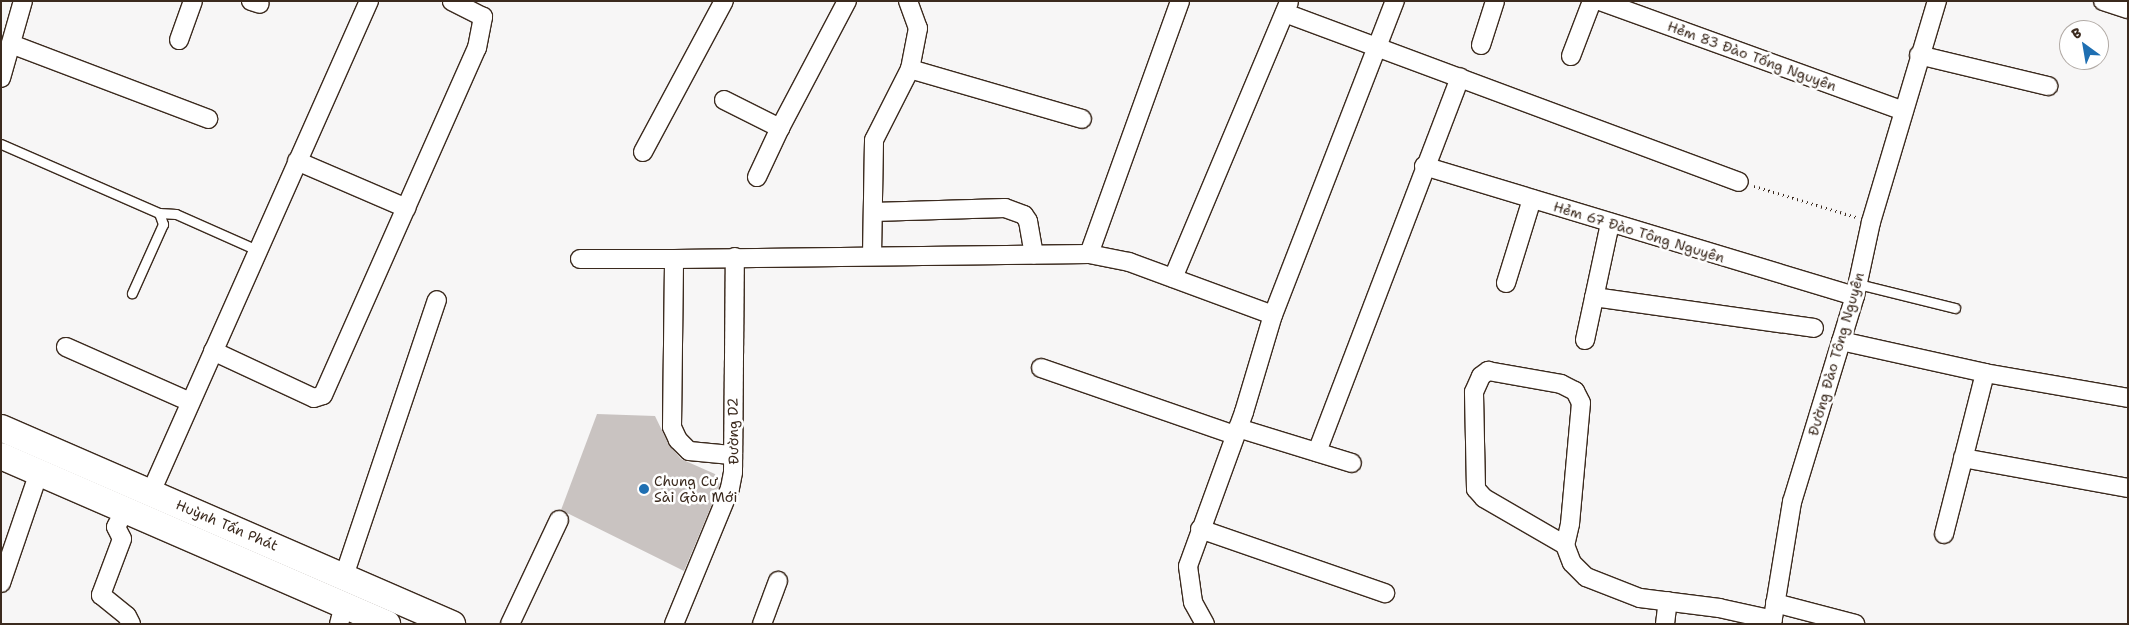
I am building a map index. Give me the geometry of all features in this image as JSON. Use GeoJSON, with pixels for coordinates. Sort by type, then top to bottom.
{"type":"FeatureCollection","features":[{"type":"Feature","properties":{"kind":"main road","name":"Huỳnh Tấn Phát"},"geometry":{"type":"LineString","coordinates":[[1,428],[452,624]]}},
{"type":"Feature","properties":{"kind":"main road","name":"Huỳnh Tấn Phát"},"geometry":{"type":"LineString","coordinates":[[1,456],[125,510],[342,614],[388,624]]}},
{"type":"Feature","properties":{"kind":"street"},"geometry":{"type":"LineString","coordinates":[[1,78],[23,1]]}},
{"type":"Feature","properties":{"kind":"street"},"geometry":{"type":"LineString","coordinates":[[179,40],[193,1]]}},
{"type":"Feature","properties":{"kind":"street"},"geometry":{"type":"LineString","coordinates":[[151,492],[369,1]]}},
{"type":"Feature","properties":{"kind":"street"},"geometry":{"type":"LineString","coordinates":[[213,351],[314,398],[323,395],[485,23],[475,11],[452,1]]}},
{"type":"Feature","properties":{"kind":"street"},"geometry":{"type":"LineString","coordinates":[[643,152],[724,1]]}},
{"type":"Feature","properties":{"kind":"street"},"geometry":{"type":"LineString","coordinates":[[757,177],[780,128],[847,1]]}},
{"type":"Feature","properties":{"kind":"street"},"geometry":{"type":"LineString","coordinates":[[872,256],[874,140],[910,69],[918,28],[908,1]]}},
{"type":"Feature","properties":{"kind":"street"},"geometry":{"type":"LineString","coordinates":[[1088,254],[1180,1]]}},
{"type":"Feature","properties":{"kind":"street"},"geometry":{"type":"LineString","coordinates":[[1205,624],[1193,602],[1188,566],[1237,432],[1273,315],[1396,1]]}},
{"type":"Feature","properties":{"kind":"street"},"geometry":{"type":"LineString","coordinates":[[1481,45],[1495,1]]}},
{"type":"Feature","properties":{"kind":"street"},"geometry":{"type":"LineString","coordinates":[[1571,56],[1592,1]]}},
{"type":"Feature","properties":{"kind":"street","name":"Hẻm 83 Đào Tống Nguyên"},"geometry":{"type":"LineString","coordinates":[[1600,1],[1904,111]]}},
{"type":"Feature","properties":{"kind":"street","name":"Đường Đào Tông Nguyên"},"geometry":{"type":"LineString","coordinates":[[1772,622],[1792,502],[1856,290],[1871,222],[1919,55],[1937,1]]}},
{"type":"Feature","properties":{"kind":"street"},"geometry":{"type":"LineString","coordinates":[[2103,1],[2128,9]]}},
{"type":"Feature","properties":{"kind":"street"},"geometry":{"type":"LineString","coordinates":[[1173,278],[1287,7],[1379,47],[1739,182]]}},
{"type":"Feature","properties":{"kind":"street"},"geometry":{"type":"LineString","coordinates":[[11,44],[208,119]]}},
{"type":"Feature","properties":{"kind":"street"},"geometry":{"type":"LineString","coordinates":[[1919,55],[2048,86]]}},
{"type":"Feature","properties":{"kind":"street"},"geometry":{"type":"LineString","coordinates":[[910,69],[1082,119]]}},
{"type":"Feature","properties":{"kind":"street"},"geometry":{"type":"LineString","coordinates":[[1317,452],[1424,166],[1460,77]]}},
{"type":"Feature","properties":{"kind":"street"},"geometry":{"type":"LineString","coordinates":[[724,100],[780,128]]}},
{"type":"Feature","properties":{"kind":"street"},"geometry":{"type":"LineString","coordinates":[[297,160],[406,208]]}},
{"type":"Feature","properties":{"kind":"street","name":"Hẻm 67 Đào Tông Nguyên"},"geometry":{"type":"LineString","coordinates":[[1424,166],[1610,223],[1856,290]]}},
{"type":"Feature","properties":{"kind":"street"},"geometry":{"type":"LineString","coordinates":[[1506,282],[1532,199]]}},
{"type":"Feature","properties":{"kind":"street"},"geometry":{"type":"LineString","coordinates":[[873,212],[1005,208],[1024,215],[1028,221],[1034,254]]}},
{"type":"Feature","properties":{"kind":"street"},"geometry":{"type":"LineString","coordinates":[[1585,340],[1610,223]]}},
{"type":"Feature","properties":{"kind":"street"},"geometry":{"type":"LineString","coordinates":[[580,260],[1088,254],[1129,262],[1273,315]]}},
{"type":"Feature","properties":{"kind":"street","name":"Đường D2"},"geometry":{"type":"LineString","coordinates":[[674,624],[730,488],[735,257]]}},
{"type":"Feature","properties":{"kind":"street"},"geometry":{"type":"LineString","coordinates":[[674,259],[672,427],[689,451],[731,455]]}},
{"type":"Feature","properties":{"kind":"street"},"geometry":{"type":"LineString","coordinates":[[1594,297],[1814,328]]}},
{"type":"Feature","properties":{"kind":"street"},"geometry":{"type":"LineString","coordinates":[[344,576],[437,300]]}},
{"type":"Feature","properties":{"kind":"street"},"geometry":{"type":"LineString","coordinates":[[1841,341],[1985,373],[2128,398]]}},
{"type":"Feature","properties":{"kind":"street"},"geometry":{"type":"LineString","coordinates":[[66,347],[190,402]]}},
{"type":"Feature","properties":{"kind":"street"},"geometry":{"type":"LineString","coordinates":[[1041,368],[1237,432],[1317,452],[1352,463]]}},
{"type":"Feature","properties":{"kind":"street"},"geometry":{"type":"LineString","coordinates":[[1565,545],[1484,498],[1476,489],[1474,392],[1481,376],[1488,371],[1561,384],[1575,391],[1581,403],[1570,524],[1565,545],[1572,564],[1586,577],[1640,598],[1668,601],[1772,622]]}},
{"type":"Feature","properties":{"kind":"street"},"geometry":{"type":"LineString","coordinates":[[1944,534],[1985,373]]}},
{"type":"Feature","properties":{"kind":"street"},"geometry":{"type":"LineString","coordinates":[[1963,458],[2128,488]]}},
{"type":"Feature","properties":{"kind":"street"},"geometry":{"type":"LineString","coordinates":[[1,583],[39,472]]}},
{"type":"Feature","properties":{"kind":"street"},"geometry":{"type":"LineString","coordinates":[[125,510],[116,528],[122,539],[101,595],[127,616],[131,624]]}},
{"type":"Feature","properties":{"kind":"street"},"geometry":{"type":"LineString","coordinates":[[510,624],[559,520]]}},
{"type":"Feature","properties":{"kind":"street"},"geometry":{"type":"LineString","coordinates":[[1200,529],[1385,593]]}},
{"type":"Feature","properties":{"kind":"street"},"geometry":{"type":"LineString","coordinates":[[762,624],[778,581]]}},
{"type":"Feature","properties":{"kind":"street"},"geometry":{"type":"LineString","coordinates":[[1665,624],[1668,601]]}},
{"type":"Feature","properties":{"kind":"street"},"geometry":{"type":"LineString","coordinates":[[1775,603],[1855,624]]}},
{"type":"Feature","properties":{"kind":"lane"},"geometry":{"type":"LineString","coordinates":[[1,144],[160,213],[176,214],[257,250]]}},
{"type":"Feature","properties":{"kind":"lane"},"geometry":{"type":"LineString","coordinates":[[132,293],[163,224],[160,213]]}},
{"type":"Feature","properties":{"kind":"lane"},"geometry":{"type":"LineString","coordinates":[[1856,290],[1955,308]]}},
{"type":"Feature","properties":{"kind":"path"},"geometry":{"type":"LineString","coordinates":[[1739,182],[1871,222]]}},
{"type":"Feature","properties":{"kind":"building","name":"Chung Cư Sài Gòn Mới"},"geometry":{"type":"Polygon","coordinates":[[[597,414],[655,416],[669,445],[681,459],[715,474],[720,485],[684,571],[561,510],[597,414]]]}},
{"type":"Feature","properties":{"kind":"place","name":"Chung Cư Sài Gòn Mới"},"geometry":{"type":"Point","coordinates":[644,489]}}]}
